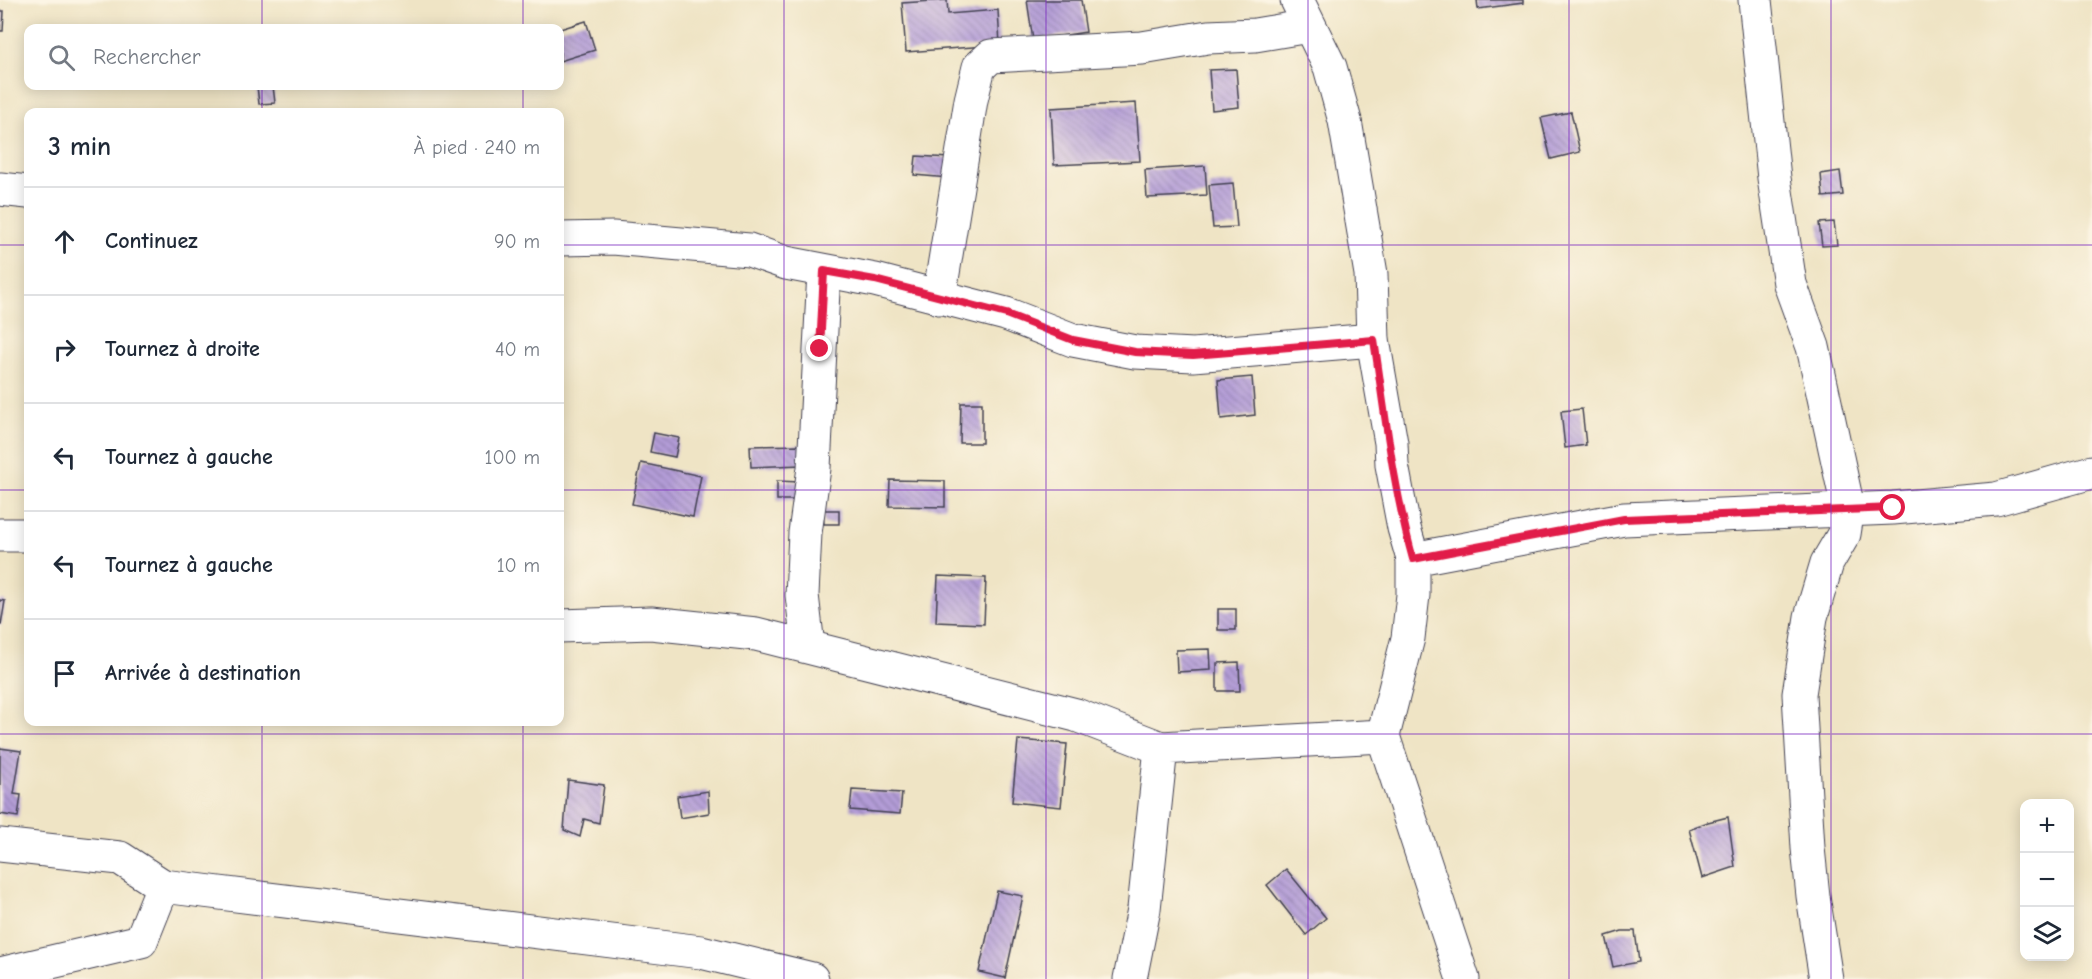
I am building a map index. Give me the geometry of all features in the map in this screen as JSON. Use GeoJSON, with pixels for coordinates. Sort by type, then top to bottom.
{"type":"FeatureCollection","features":[{"type":"Feature","properties":{"kind":"street"},"geometry":{"type":"LineString","coordinates":[[1755,0],[1774,178],[1790,284],[1813,347],[1848,508],[1844,534],[1827,563],[1810,617],[1799,694],[1808,848],[1826,979]]}},
{"type":"Feature","properties":{"kind":"street"},"geometry":{"type":"LineString","coordinates":[[939,298],[971,100],[979,67],[991,56],[1124,50],[1208,37],[1254,35],[1303,13],[1330,68],[1345,121],[1371,274],[1374,340],[1392,465],[1404,528],[1413,559],[1413,595],[1408,638],[1383,736],[1463,979]]}},
{"type":"Feature","properties":{"kind":"street"},"geometry":{"type":"LineString","coordinates":[[0,189],[24,192]]}},
{"type":"Feature","properties":{"kind":"street"},"geometry":{"type":"LineString","coordinates":[[564,239],[613,238],[749,250],[786,263],[875,280],[1006,314],[1073,340],[1135,352],[1193,355],[1374,340]]}},
{"type":"Feature","properties":{"kind":"street"},"geometry":{"type":"LineString","coordinates":[[808,646],[802,595],[805,533],[814,468],[824,271]]}},
{"type":"Feature","properties":{"kind":"street"},"geometry":{"type":"LineString","coordinates":[[1413,559],[1624,519],[1848,508],[1893,508],[1996,499],[2092,472]]}},
{"type":"Feature","properties":{"kind":"street"},"geometry":{"type":"LineString","coordinates":[[0,535],[24,536]]}},
{"type":"Feature","properties":{"kind":"street"},"geometry":{"type":"LineString","coordinates":[[564,626],[651,623],[756,634],[1076,715],[1161,748],[1383,736]]}},
{"type":"Feature","properties":{"kind":"street"},"geometry":{"type":"LineString","coordinates":[[1130,979],[1144,909],[1161,748]]}},
{"type":"Feature","properties":{"kind":"street"},"geometry":{"type":"LineString","coordinates":[[0,845],[120,858],[164,886],[701,952],[812,979]]}},
{"type":"Feature","properties":{"kind":"street"},"geometry":{"type":"LineString","coordinates":[[0,974],[141,941],[164,886]]}},
{"type":"Feature","properties":{"kind":"building"},"geometry":{"type":"Polygon","coordinates":[[[947,0],[948,14],[998,10],[1000,45],[906,52],[902,3],[947,0]]]}},
{"type":"Feature","properties":{"kind":"building"},"geometry":{"type":"Polygon","coordinates":[[[1027,0],[1081,0],[1086,32],[1033,40],[1027,0]]]}},
{"type":"Feature","properties":{"kind":"building"},"geometry":{"type":"Polygon","coordinates":[[[1477,0],[1523,0],[1523,3],[1478,9],[1477,0]]]}},
{"type":"Feature","properties":{"kind":"building"},"geometry":{"type":"Polygon","coordinates":[[[0,11],[4,11],[3,31],[0,31],[0,11]]]}},
{"type":"Feature","properties":{"kind":"building"},"geometry":{"type":"Polygon","coordinates":[[[586,21],[595,50],[564,60],[564,28],[586,21]]]}},
{"type":"Feature","properties":{"kind":"building"},"geometry":{"type":"Polygon","coordinates":[[[1236,69],[1239,107],[1212,110],[1209,70],[1236,69]]]}},
{"type":"Feature","properties":{"kind":"building"},"geometry":{"type":"Polygon","coordinates":[[[257,90],[273,90],[275,103],[259,104],[257,90]]]}},
{"type":"Feature","properties":{"kind":"building"},"geometry":{"type":"Polygon","coordinates":[[[1136,103],[1140,161],[1054,165],[1051,108],[1136,103]]]}},
{"type":"Feature","properties":{"kind":"building"},"geometry":{"type":"Polygon","coordinates":[[[1571,112],[1580,152],[1551,159],[1541,118],[1571,112]]]}},
{"type":"Feature","properties":{"kind":"building"},"geometry":{"type":"Polygon","coordinates":[[[916,156],[950,158],[949,178],[914,175],[916,156]]]}},
{"type":"Feature","properties":{"kind":"building"},"geometry":{"type":"Polygon","coordinates":[[[1205,166],[1207,195],[1147,198],[1145,170],[1205,166]]]}},
{"type":"Feature","properties":{"kind":"building"},"geometry":{"type":"Polygon","coordinates":[[[1840,171],[1843,195],[1823,197],[1821,174],[1840,171]]]}},
{"type":"Feature","properties":{"kind":"building"},"geometry":{"type":"Polygon","coordinates":[[[1233,183],[1237,227],[1213,228],[1209,185],[1233,183]]]}},
{"type":"Feature","properties":{"kind":"building"},"geometry":{"type":"Polygon","coordinates":[[[1834,222],[1837,245],[1822,246],[1819,223],[1834,222]]]}},
{"type":"Feature","properties":{"kind":"building"},"geometry":{"type":"Polygon","coordinates":[[[1252,377],[1255,415],[1221,419],[1218,380],[1252,377]]]}},
{"type":"Feature","properties":{"kind":"building"},"geometry":{"type":"Polygon","coordinates":[[[961,403],[982,403],[982,443],[960,443],[961,403]]]}},
{"type":"Feature","properties":{"kind":"building"},"geometry":{"type":"Polygon","coordinates":[[[1582,409],[1586,445],[1565,448],[1561,411],[1582,409]]]}},
{"type":"Feature","properties":{"kind":"building"},"geometry":{"type":"Polygon","coordinates":[[[654,433],[679,438],[675,457],[650,452],[654,433]]]}},
{"type":"Feature","properties":{"kind":"building"},"geometry":{"type":"Polygon","coordinates":[[[801,445],[802,465],[751,467],[750,446],[801,445]]]}},
{"type":"Feature","properties":{"kind":"building"},"geometry":{"type":"Polygon","coordinates":[[[641,463],[701,476],[693,517],[632,504],[641,463]]]}},
{"type":"Feature","properties":{"kind":"building"},"geometry":{"type":"Polygon","coordinates":[[[890,480],[945,481],[945,507],[889,506],[890,480]]]}},
{"type":"Feature","properties":{"kind":"building"},"geometry":{"type":"Polygon","coordinates":[[[777,481],[800,482],[800,500],[777,500],[777,481]]]}},
{"type":"Feature","properties":{"kind":"building"},"geometry":{"type":"Polygon","coordinates":[[[823,510],[839,510],[839,524],[824,524],[823,510]]]}},
{"type":"Feature","properties":{"kind":"building"},"geometry":{"type":"Polygon","coordinates":[[[938,576],[986,578],[984,624],[936,622],[938,576]]]}},
{"type":"Feature","properties":{"kind":"building"},"geometry":{"type":"Polygon","coordinates":[[[0,600],[5,601],[1,625],[0,625],[0,600]]]}},
{"type":"Feature","properties":{"kind":"building"},"geometry":{"type":"Polygon","coordinates":[[[1218,609],[1236,609],[1236,630],[1218,630],[1218,609]]]}},
{"type":"Feature","properties":{"kind":"building"},"geometry":{"type":"Polygon","coordinates":[[[1210,649],[1211,670],[1177,672],[1176,650],[1210,649]]]}},
{"type":"Feature","properties":{"kind":"building"},"geometry":{"type":"Polygon","coordinates":[[[1239,662],[1240,691],[1217,691],[1217,663],[1239,662]]]}},
{"type":"Feature","properties":{"kind":"building"},"geometry":{"type":"Polygon","coordinates":[[[1018,740],[1067,744],[1061,807],[1012,802],[1018,740]]]}},
{"type":"Feature","properties":{"kind":"building"},"geometry":{"type":"Polygon","coordinates":[[[0,748],[21,751],[14,794],[21,795],[18,817],[0,814],[0,748]]]}},
{"type":"Feature","properties":{"kind":"building"},"geometry":{"type":"Polygon","coordinates":[[[568,780],[604,785],[599,823],[584,819],[580,837],[564,830],[568,780]]]}},
{"type":"Feature","properties":{"kind":"building"},"geometry":{"type":"Polygon","coordinates":[[[852,790],[902,793],[900,814],[850,810],[852,790]]]}},
{"type":"Feature","properties":{"kind":"building"},"geometry":{"type":"Polygon","coordinates":[[[708,791],[709,813],[680,818],[677,796],[708,791]]]}},
{"type":"Feature","properties":{"kind":"building"},"geometry":{"type":"Polygon","coordinates":[[[1728,817],[1735,867],[1702,878],[1689,829],[1728,817]]]}},
{"type":"Feature","properties":{"kind":"building"},"geometry":{"type":"Polygon","coordinates":[[[1286,869],[1326,918],[1306,935],[1267,885],[1286,869]]]}},
{"type":"Feature","properties":{"kind":"building"},"geometry":{"type":"Polygon","coordinates":[[[997,891],[1023,896],[1005,978],[979,972],[997,891]]]}},
{"type":"Feature","properties":{"kind":"building"},"geometry":{"type":"Polygon","coordinates":[[[1622,931],[1635,931],[1639,962],[1613,967],[1606,936],[1622,931]]]}},
{"type":"Feature","properties":{"kind":"route"},"geometry":{"type":"LineString","coordinates":[[820,349],[824,271],[875,280],[1006,314],[1073,340],[1135,352],[1193,355],[1374,340],[1392,465],[1404,528],[1413,559],[1624,519],[1848,508],[1893,508]]}}]}
